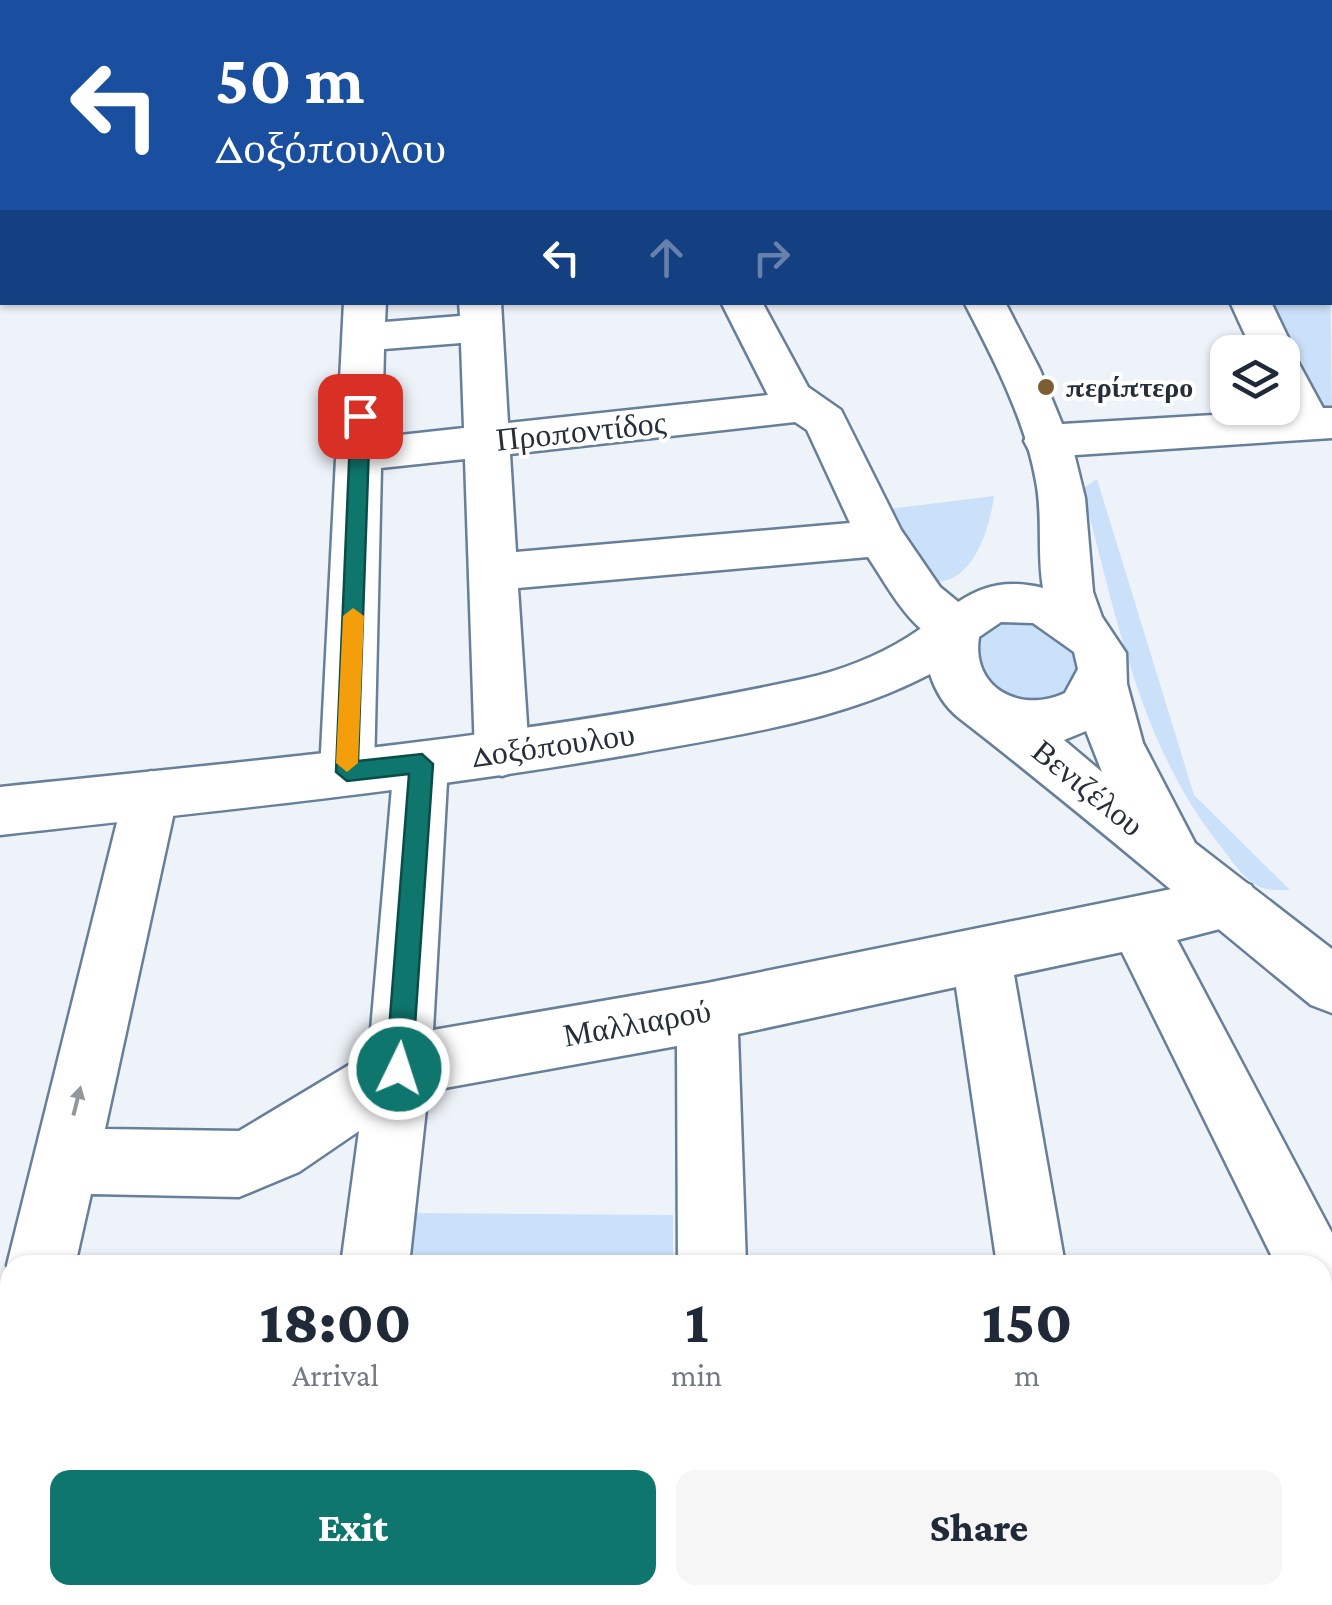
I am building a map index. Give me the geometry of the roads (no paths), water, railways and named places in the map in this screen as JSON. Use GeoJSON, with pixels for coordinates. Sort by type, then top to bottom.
{"type":"FeatureCollection","features":[{"type":"Feature","properties":{"kind":"street"},"geometry":{"type":"LineString","coordinates":[[743,305],[792,397],[824,421],[881,538],[923,600],[972,616],[1038,604],[1082,627]]}},
{"type":"Feature","properties":{"kind":"street"},"geometry":{"type":"LineString","coordinates":[[805,699],[986,708],[1050,722],[1074,715],[1091,702],[1101,684],[1103,664],[1096,645],[1082,627],[1060,564],[1059,482],[1046,441],[985,305]]}},
{"type":"Feature","properties":{"kind":"street"},"geometry":{"type":"LineString","coordinates":[[1251,305],[1266,335]]}},
{"type":"Feature","properties":{"kind":"street"},"geometry":{"type":"LineString","coordinates":[[347,772],[364,320],[480,315],[496,572],[502,754]]}},
{"type":"Feature","properties":{"kind":"street"},"geometry":{"type":"LineString","coordinates":[[1300,396],[1320,424]]}},
{"type":"Feature","properties":{"kind":"street","name":"Προποντίδος"},"geometry":{"type":"LineString","coordinates":[[359,455],[803,406]]}},
{"type":"Feature","properties":{"kind":"street"},"geometry":{"type":"LineString","coordinates":[[1046,441],[1320,424]]}},
{"type":"Feature","properties":{"kind":"street"},"geometry":{"type":"LineString","coordinates":[[805,699],[874,676],[928,650],[1011,588],[1061,516]]}},
{"type":"Feature","properties":{"kind":"street"},"geometry":{"type":"LineString","coordinates":[[496,572],[881,538]]}},
{"type":"Feature","properties":{"kind":"street"},"geometry":{"type":"LineString","coordinates":[[972,616],[948,646],[948,665],[986,708]]}},
{"type":"Feature","properties":{"kind":"street","name":"Βενιζέλου"},"geometry":{"type":"LineString","coordinates":[[1101,684],[1116,742],[1140,796],[1178,860]]}},
{"type":"Feature","properties":{"kind":"street","name":"Δοξόπουλου"},"geometry":{"type":"LineString","coordinates":[[0,811],[596,741],[805,699]]}},
{"type":"Feature","properties":{"kind":"street","name":"Βενιζέλου"},"geometry":{"type":"LineString","coordinates":[[986,708],[1231,903],[1320,963]]}},
{"type":"Feature","properties":{"kind":"street"},"geometry":{"type":"LineString","coordinates":[[376,1255],[399,1069],[422,764]]}},
{"type":"Feature","properties":{"kind":"street"},"geometry":{"type":"LineString","coordinates":[[43,1255],[62,1161],[152,794]]}},
{"type":"Feature","properties":{"kind":"street","name":"Μαλλιαρού"},"geometry":{"type":"LineString","coordinates":[[62,1161],[239,1164],[276,1149],[399,1069],[448,1055],[707,1012],[1231,903]]}},
{"type":"Feature","properties":{"kind":"street"},"geometry":{"type":"LineString","coordinates":[[1136,923],[1307,1255]]}},
{"type":"Feature","properties":{"kind":"street"},"geometry":{"type":"LineString","coordinates":[[980,956],[1029,1255]]}},
{"type":"Feature","properties":{"kind":"street"},"geometry":{"type":"LineString","coordinates":[[707,1012],[712,1255]]}},
{"type":"Feature","properties":{"kind":"place","name":"περίπτερο"},"geometry":{"type":"Point","coordinates":[1046,387]}}]}
